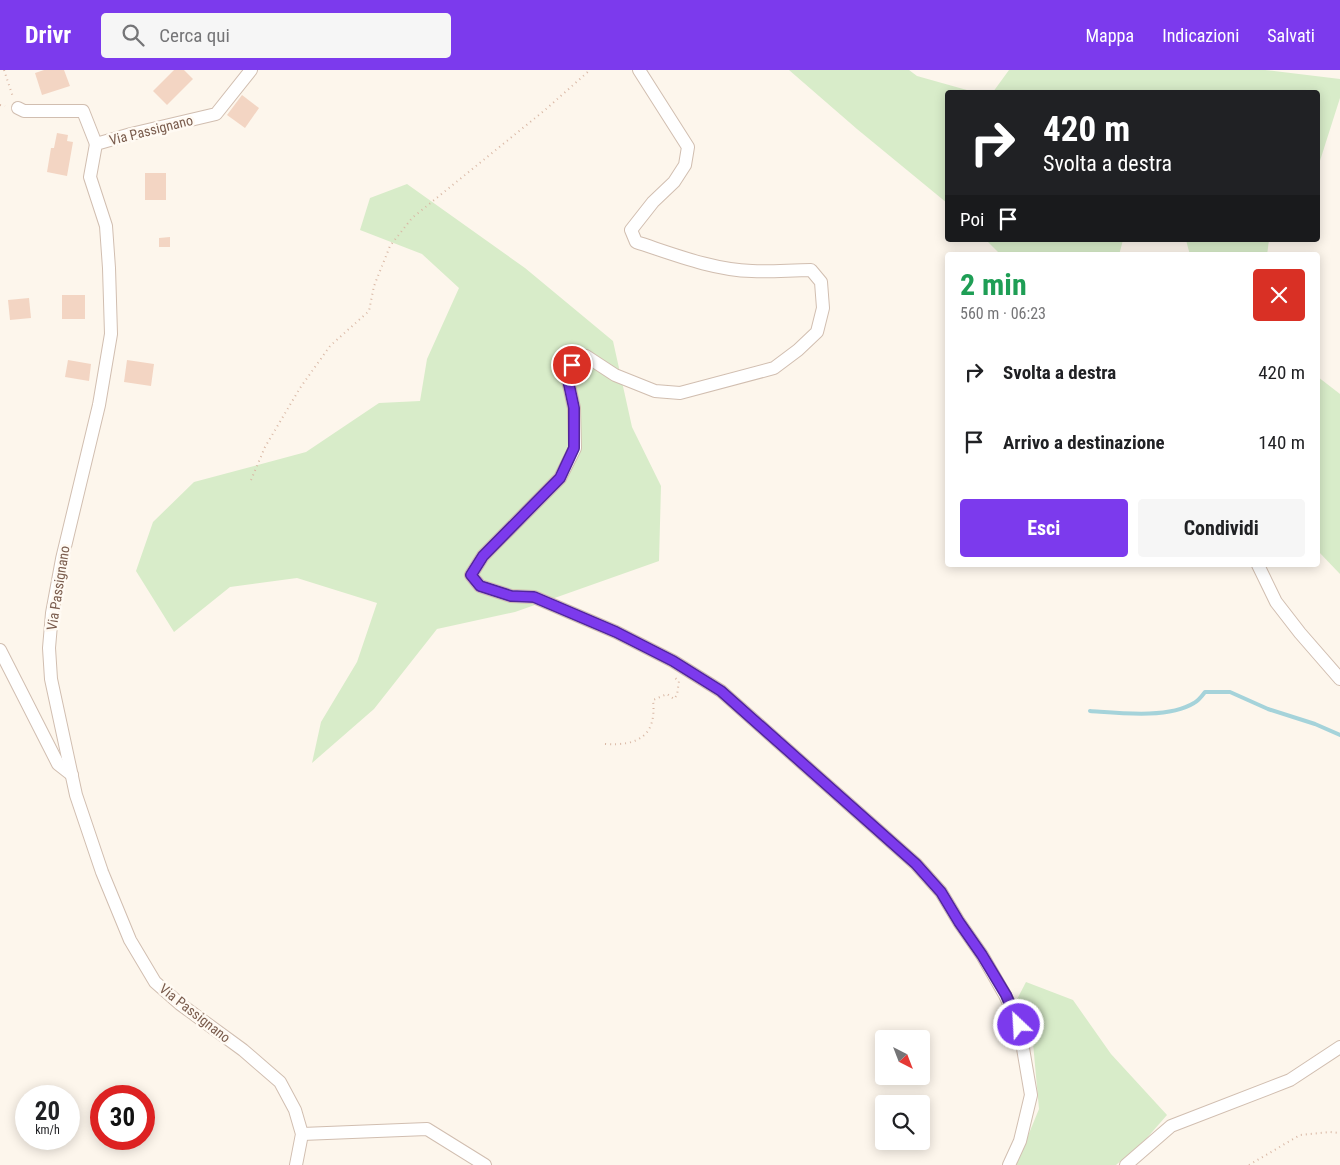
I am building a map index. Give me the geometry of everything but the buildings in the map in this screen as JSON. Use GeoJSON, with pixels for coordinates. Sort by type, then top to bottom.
{"type":"FeatureCollection","features":[{"type":"Feature","properties":{"kind":"street","name":"Via Passignano"},"geometry":{"type":"LineString","coordinates":[[251,70],[216,114],[96,144],[90,177],[106,226],[110,334],[99,405],[60,568],[52,613],[49,648],[51,679],[72,775],[102,872],[130,940],[155,982],[180,1004],[242,1050],[280,1082],[295,1110],[302,1134],[296,1165]]}},
{"type":"Feature","properties":{"kind":"street"},"geometry":{"type":"LineString","coordinates":[[639,70],[688,147],[685,165],[674,182],[653,202],[632,230],[636,242],[726,268],[752,271],[811,270],[821,282],[823,308],[817,332],[798,350],[774,368],[680,394],[655,391],[615,375],[586,356],[572,365],[568,380],[574,408],[574,448],[560,478],[483,556],[471,575],[480,586],[511,596],[534,597],[616,632],[673,661],[721,691],[916,864],[941,892],[982,955],[1006,995],[1019,1025],[1030,1095],[1020,1141],[1010,1165]]}},
{"type":"Feature","properties":{"kind":"street"},"geometry":{"type":"LineString","coordinates":[[18,108],[24,111],[83,111],[96,144]]}},
{"type":"Feature","properties":{"kind":"street"},"geometry":{"type":"LineString","coordinates":[[1259,567],[1276,602],[1340,679]]}},
{"type":"Feature","properties":{"kind":"street"},"geometry":{"type":"LineString","coordinates":[[0,650],[58,764],[72,775]]}},
{"type":"Feature","properties":{"kind":"street"},"geometry":{"type":"LineString","coordinates":[[1126,1165],[1171,1126],[1290,1080],[1340,1046]]}},
{"type":"Feature","properties":{"kind":"street"},"geometry":{"type":"LineString","coordinates":[[302,1134],[427,1129],[485,1165]]}},
{"type":"Feature","properties":{"kind":"path"},"geometry":{"type":"LineString","coordinates":[[4,70],[18,108]]}},
{"type":"Feature","properties":{"kind":"path"},"geometry":{"type":"LineString","coordinates":[[251,480],[265,447],[300,388],[330,346],[369,311],[374,286],[390,246],[412,218],[545,110],[590,70]]}},
{"type":"Feature","properties":{"kind":"path"},"geometry":{"type":"LineString","coordinates":[[605,744],[620,745],[646,734],[652,724],[653,700],[667,694],[674,699],[677,695],[679,681],[672,674]]}},
{"type":"Feature","properties":{"kind":"path"},"geometry":{"type":"LineString","coordinates":[[1249,1165],[1300,1135],[1340,1133]]}},
{"type":"Feature","properties":{"kind":"green space"},"geometry":{"type":"Polygon","coordinates":[[[789,70],[909,70],[917,76],[967,90],[945,90],[945,201],[789,70]]]}},
{"type":"Feature","properties":{"kind":"green space"},"geometry":{"type":"Polygon","coordinates":[[[1009,70],[1265,70],[1340,79],[1340,98],[1320,161],[1320,90],[994,90],[1009,70]]]}},
{"type":"Feature","properties":{"kind":"green space"},"geometry":{"type":"Polygon","coordinates":[[[407,184],[525,268],[613,341],[632,427],[661,486],[659,561],[515,612],[437,629],[374,709],[312,763],[321,722],[357,662],[377,603],[297,578],[230,587],[174,632],[136,571],[153,522],[194,482],[306,452],[379,403],[420,401],[427,359],[459,288],[422,254],[360,230],[370,198],[407,184]]]}},
{"type":"Feature","properties":{"kind":"green space"},"geometry":{"type":"Polygon","coordinates":[[[988,242],[1122,242],[1120,252],[998,252],[988,242]]]}},
{"type":"Feature","properties":{"kind":"green space"},"geometry":{"type":"Polygon","coordinates":[[[1187,242],[1269,242],[1267,252],[1189,252],[1187,242]]]}},
{"type":"Feature","properties":{"kind":"green space"},"geometry":{"type":"Polygon","coordinates":[[[1320,379],[1340,394],[1340,574],[1320,553],[1320,379]]]}},
{"type":"Feature","properties":{"kind":"green space"},"geometry":{"type":"Polygon","coordinates":[[[1026,982],[1073,1000],[1111,1054],[1167,1115],[1146,1139],[1116,1165],[1016,1165],[1039,1109],[1033,1043],[1014,1005],[1026,982]]]}},
{"type":"Feature","properties":{"kind":"waterway"},"geometry":{"type":"LineString","coordinates":[[1090,711],[1157,713],[1183,708],[1194,703],[1205,692],[1230,692],[1268,709],[1315,724],[1340,735]]}},
{"type":"Feature","properties":{"kind":"route"},"geometry":{"type":"LineString","coordinates":[[572,365],[568,380],[574,408],[574,448],[560,478],[483,556],[471,575],[480,586],[511,596],[534,597],[616,632],[673,661],[721,691],[916,864],[941,892],[1006,995],[1019,1025]]}}]}
